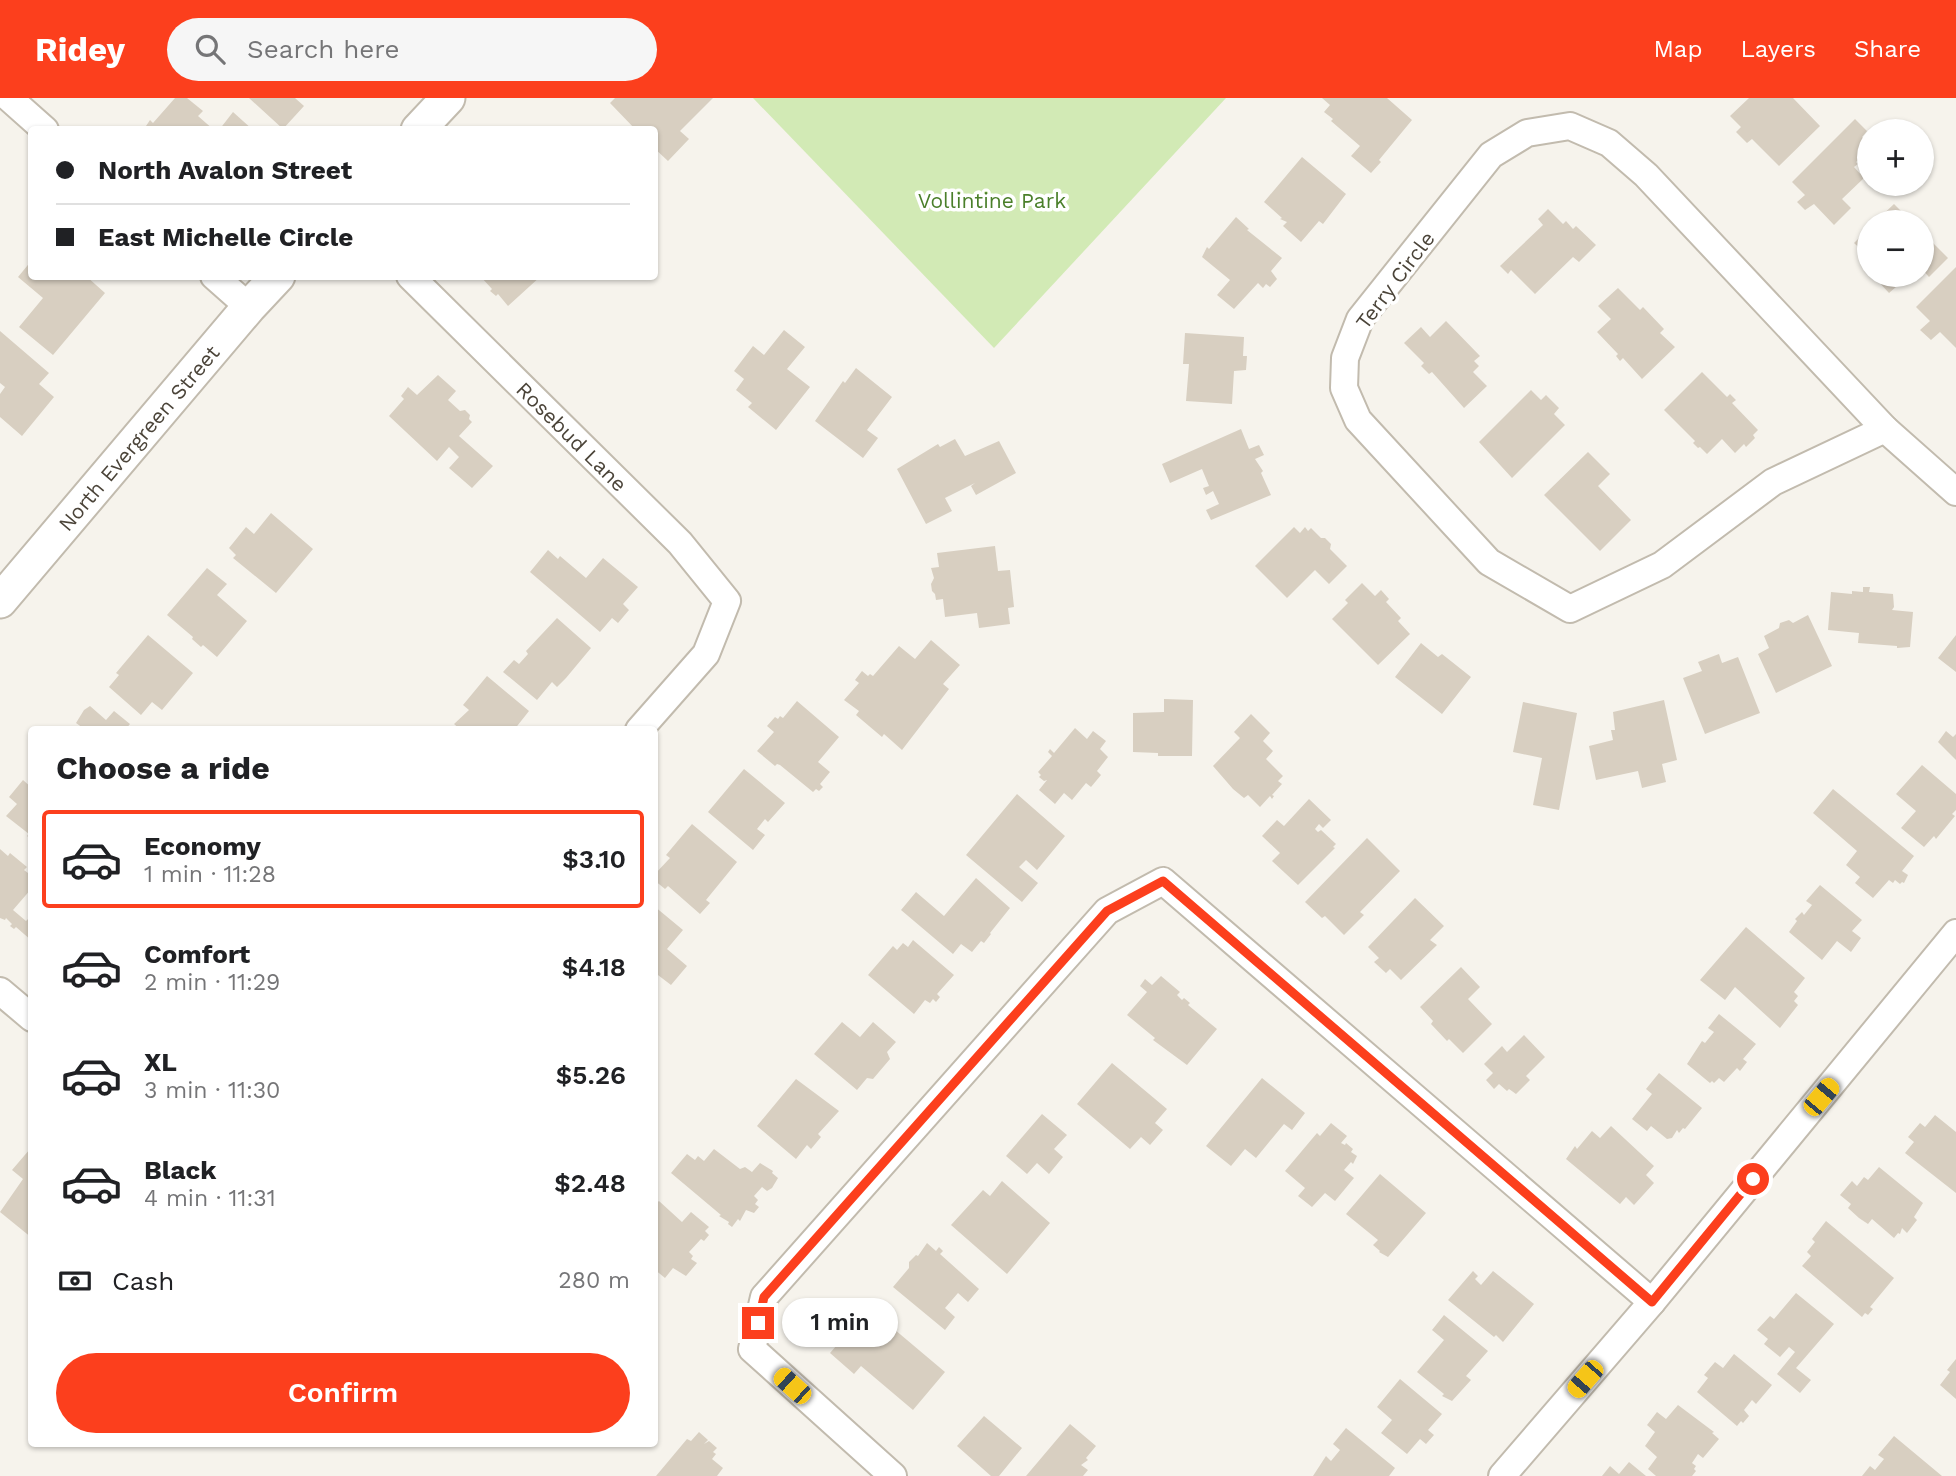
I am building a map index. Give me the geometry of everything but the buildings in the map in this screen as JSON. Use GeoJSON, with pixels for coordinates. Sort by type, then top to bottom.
{"type":"FeatureCollection","features":[{"type":"Feature","properties":{"kind":"street"},"geometry":{"type":"LineString","coordinates":[[9,98],[40,126]]}},
{"type":"Feature","properties":{"kind":"street"},"geometry":{"type":"LineString","coordinates":[[422,126],[448,98]]}},
{"type":"Feature","properties":{"kind":"street","name":"Terry Circle"},"geometry":{"type":"LineString","coordinates":[[1885,429],[1773,482],[1662,565],[1570,609],[1489,562],[1392,459],[1358,419],[1344,388],[1345,358],[1360,319],[1491,155],[1527,133],[1570,126],[1609,143],[1646,175],[1885,429],[1956,492]]}},
{"type":"Feature","properties":{"kind":"street"},"geometry":{"type":"LineString","coordinates":[[219,280],[249,307]]}},
{"type":"Feature","properties":{"kind":"street","name":"North Evergreen Street"},"geometry":{"type":"LineString","coordinates":[[0,601],[274,280]]}},
{"type":"Feature","properties":{"kind":"street","name":"Rosebud Lane"},"geometry":{"type":"LineString","coordinates":[[414,280],[680,543],[727,601],[706,654],[643,726]]}},
{"type":"Feature","properties":{"kind":"street"},"geometry":{"type":"LineString","coordinates":[[893,1476],[752,1349],[764,1297],[1107,911],[1163,881],[1652,1302]]}},
{"type":"Feature","properties":{"kind":"street"},"geometry":{"type":"LineString","coordinates":[[1502,1476],[1652,1302],[1956,933]]}},
{"type":"Feature","properties":{"kind":"street"},"geometry":{"type":"LineString","coordinates":[[0,991],[28,1015]]}},
{"type":"Feature","properties":{"kind":"green space","name":"Vollintine Park"},"geometry":{"type":"Polygon","coordinates":[[[753,98],[1226,98],[994,348],[753,98]]]}},
{"type":"Feature","properties":{"kind":"route"},"geometry":{"type":"LineString","coordinates":[[758,1323],[764,1297],[1107,911],[1163,881],[1652,1302],[1753,1179]]}}]}
